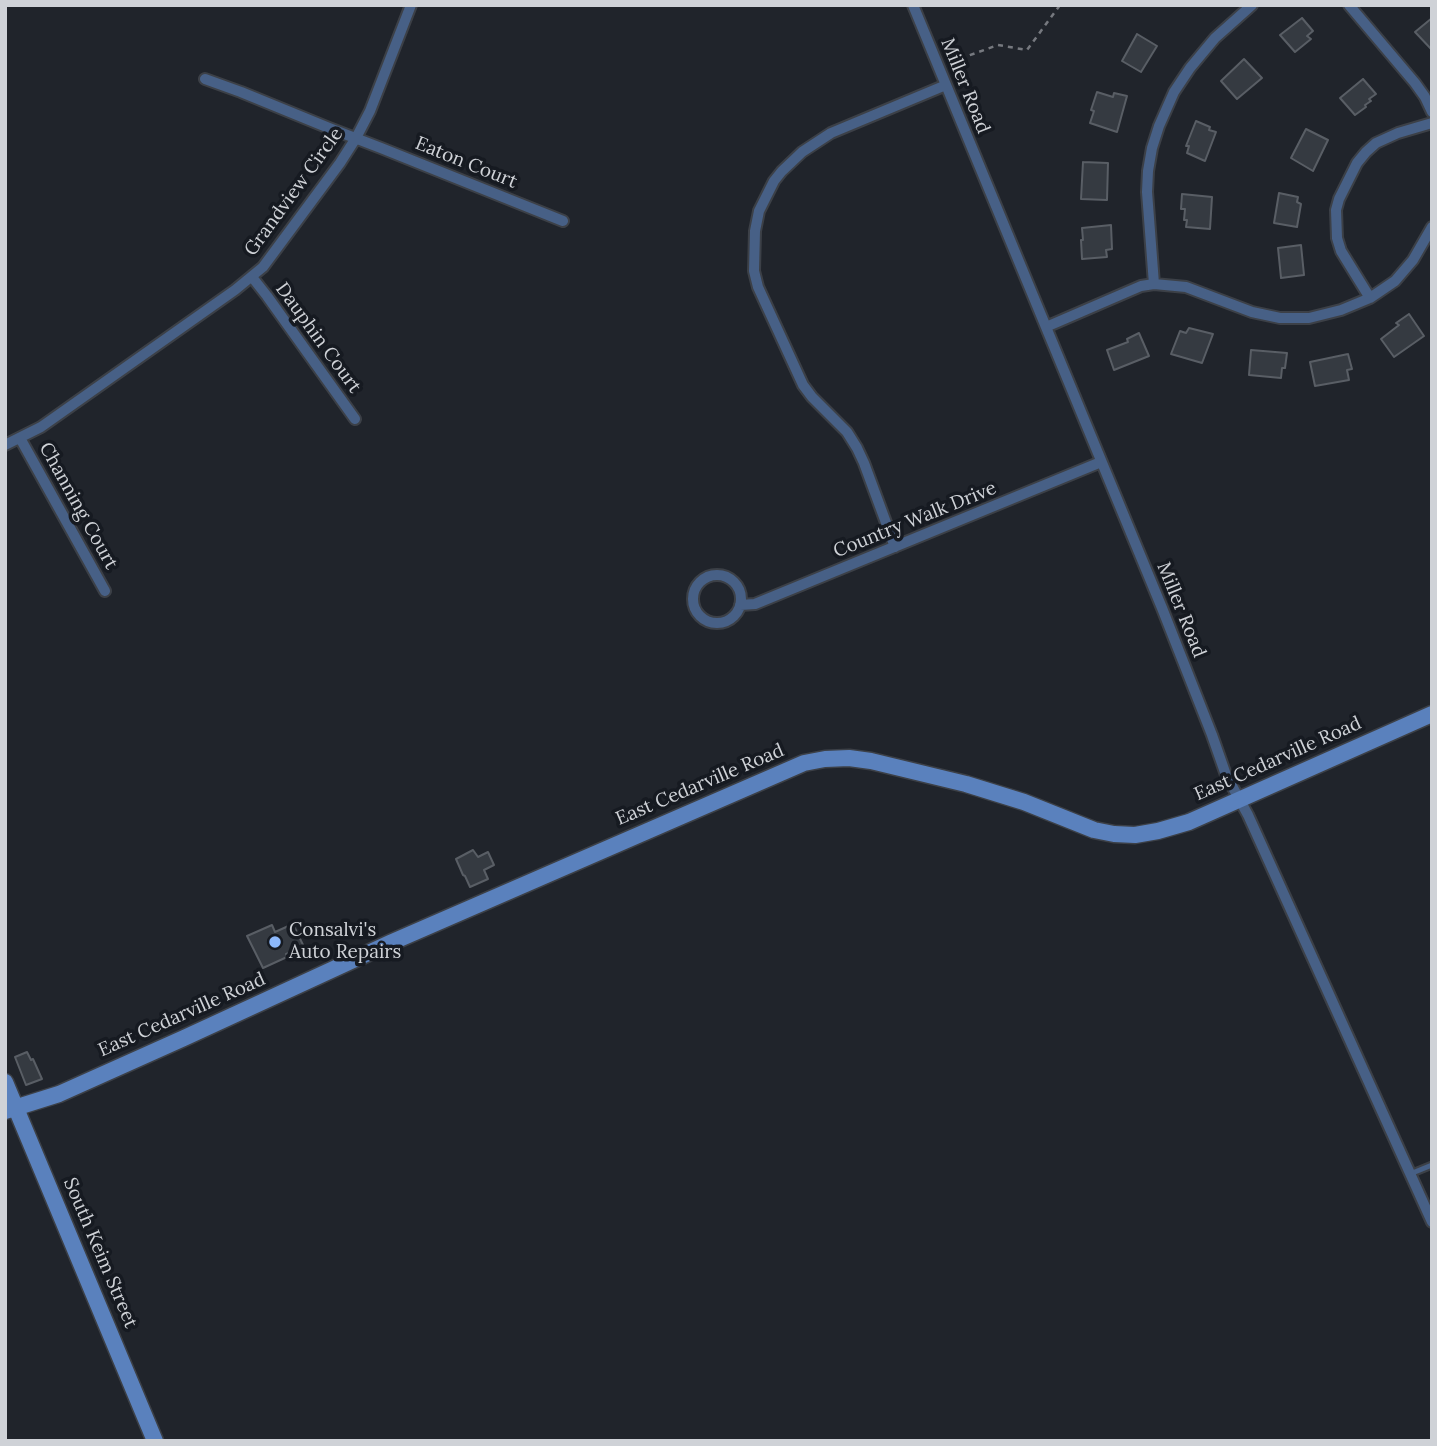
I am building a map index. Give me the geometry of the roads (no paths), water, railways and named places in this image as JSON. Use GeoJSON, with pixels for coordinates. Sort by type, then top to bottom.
{"type":"FeatureCollection","features":[{"type":"Feature","properties":{"kind":"street","name":"Grandview Circle"},"geometry":{"type":"LineString","coordinates":[[5,444],[41,426],[252,277],[277,249],[356,138],[370,111],[411,5]]}},
{"type":"Feature","properties":{"kind":"street","name":"Miller Road"},"geometry":{"type":"LineString","coordinates":[[913,5],[1189,677],[1226,775],[1248,815],[1298,923],[1432,1222]]}},
{"type":"Feature","properties":{"kind":"street"},"geometry":{"type":"LineString","coordinates":[[1154,284],[1148,182],[1152,148],[1159,126],[1174,92],[1190,68],[1212,41],[1252,5]]}},
{"type":"Feature","properties":{"kind":"street"},"geometry":{"type":"LineString","coordinates":[[1349,5],[1416,83],[1432,112]]}},
{"type":"Feature","properties":{"kind":"street","name":"Eaton Court"},"geometry":{"type":"LineString","coordinates":[[205,79],[563,221]]}},
{"type":"Feature","properties":{"kind":"street"},"geometry":{"type":"LineString","coordinates":[[895,547],[857,447],[848,432],[803,385],[758,286],[754,271],[755,231],[760,211],[774,181],[802,152],[831,133],[946,85]]}},
{"type":"Feature","properties":{"kind":"street"},"geometry":{"type":"LineString","coordinates":[[1370,298],[1336,238],[1336,210],[1339,199],[1357,163],[1376,143],[1432,123]]}},
{"type":"Feature","properties":{"kind":"street"},"geometry":{"type":"LineString","coordinates":[[1046,327],[1141,286],[1154,284],[1186,287],[1252,312],[1280,318],[1309,318],[1341,310],[1370,298],[1395,281],[1404,272],[1432,227]]}},
{"type":"Feature","properties":{"kind":"street","name":"Dauphin Court"},"geometry":{"type":"LineString","coordinates":[[252,277],[355,419]]}},
{"type":"Feature","properties":{"kind":"street","name":"Channing Court"},"geometry":{"type":"LineString","coordinates":[[20,438],[105,592]]}},
{"type":"Feature","properties":{"kind":"street","name":"Country Walk Drive"},"geometry":{"type":"LineString","coordinates":[[740,605],[755,604],[1101,462]]}},
{"type":"Feature","properties":{"kind":"street","name":"Country Walk Drive"},"geometry":{"type":"LineString","coordinates":[[712,575],[726,576],[738,587],[740,605],[731,619],[723,622],[708,621],[696,611],[693,603],[694,591],[704,578],[712,575]]}},
{"type":"Feature","properties":{"kind":"street","name":"East Cedarville Road"},"geometry":{"type":"LineString","coordinates":[[11,1109],[59,1094],[390,943],[804,763],[849,758],[871,761],[966,784],[1024,802],[1094,830],[1135,835],[1189,822],[1432,714]]}},
{"type":"Feature","properties":{"kind":"street","name":"South Keim Street"},"geometry":{"type":"LineString","coordinates":[[5,1082],[11,1109],[155,1441]]}},
{"type":"Feature","properties":{"kind":"lane"},"geometry":{"type":"LineString","coordinates":[[1410,1174],[1432,1165]]}},
{"type":"Feature","properties":{"kind":"place","name":"Consalvi's Auto Repairs"},"geometry":{"type":"Point","coordinates":[275,942]}}]}
